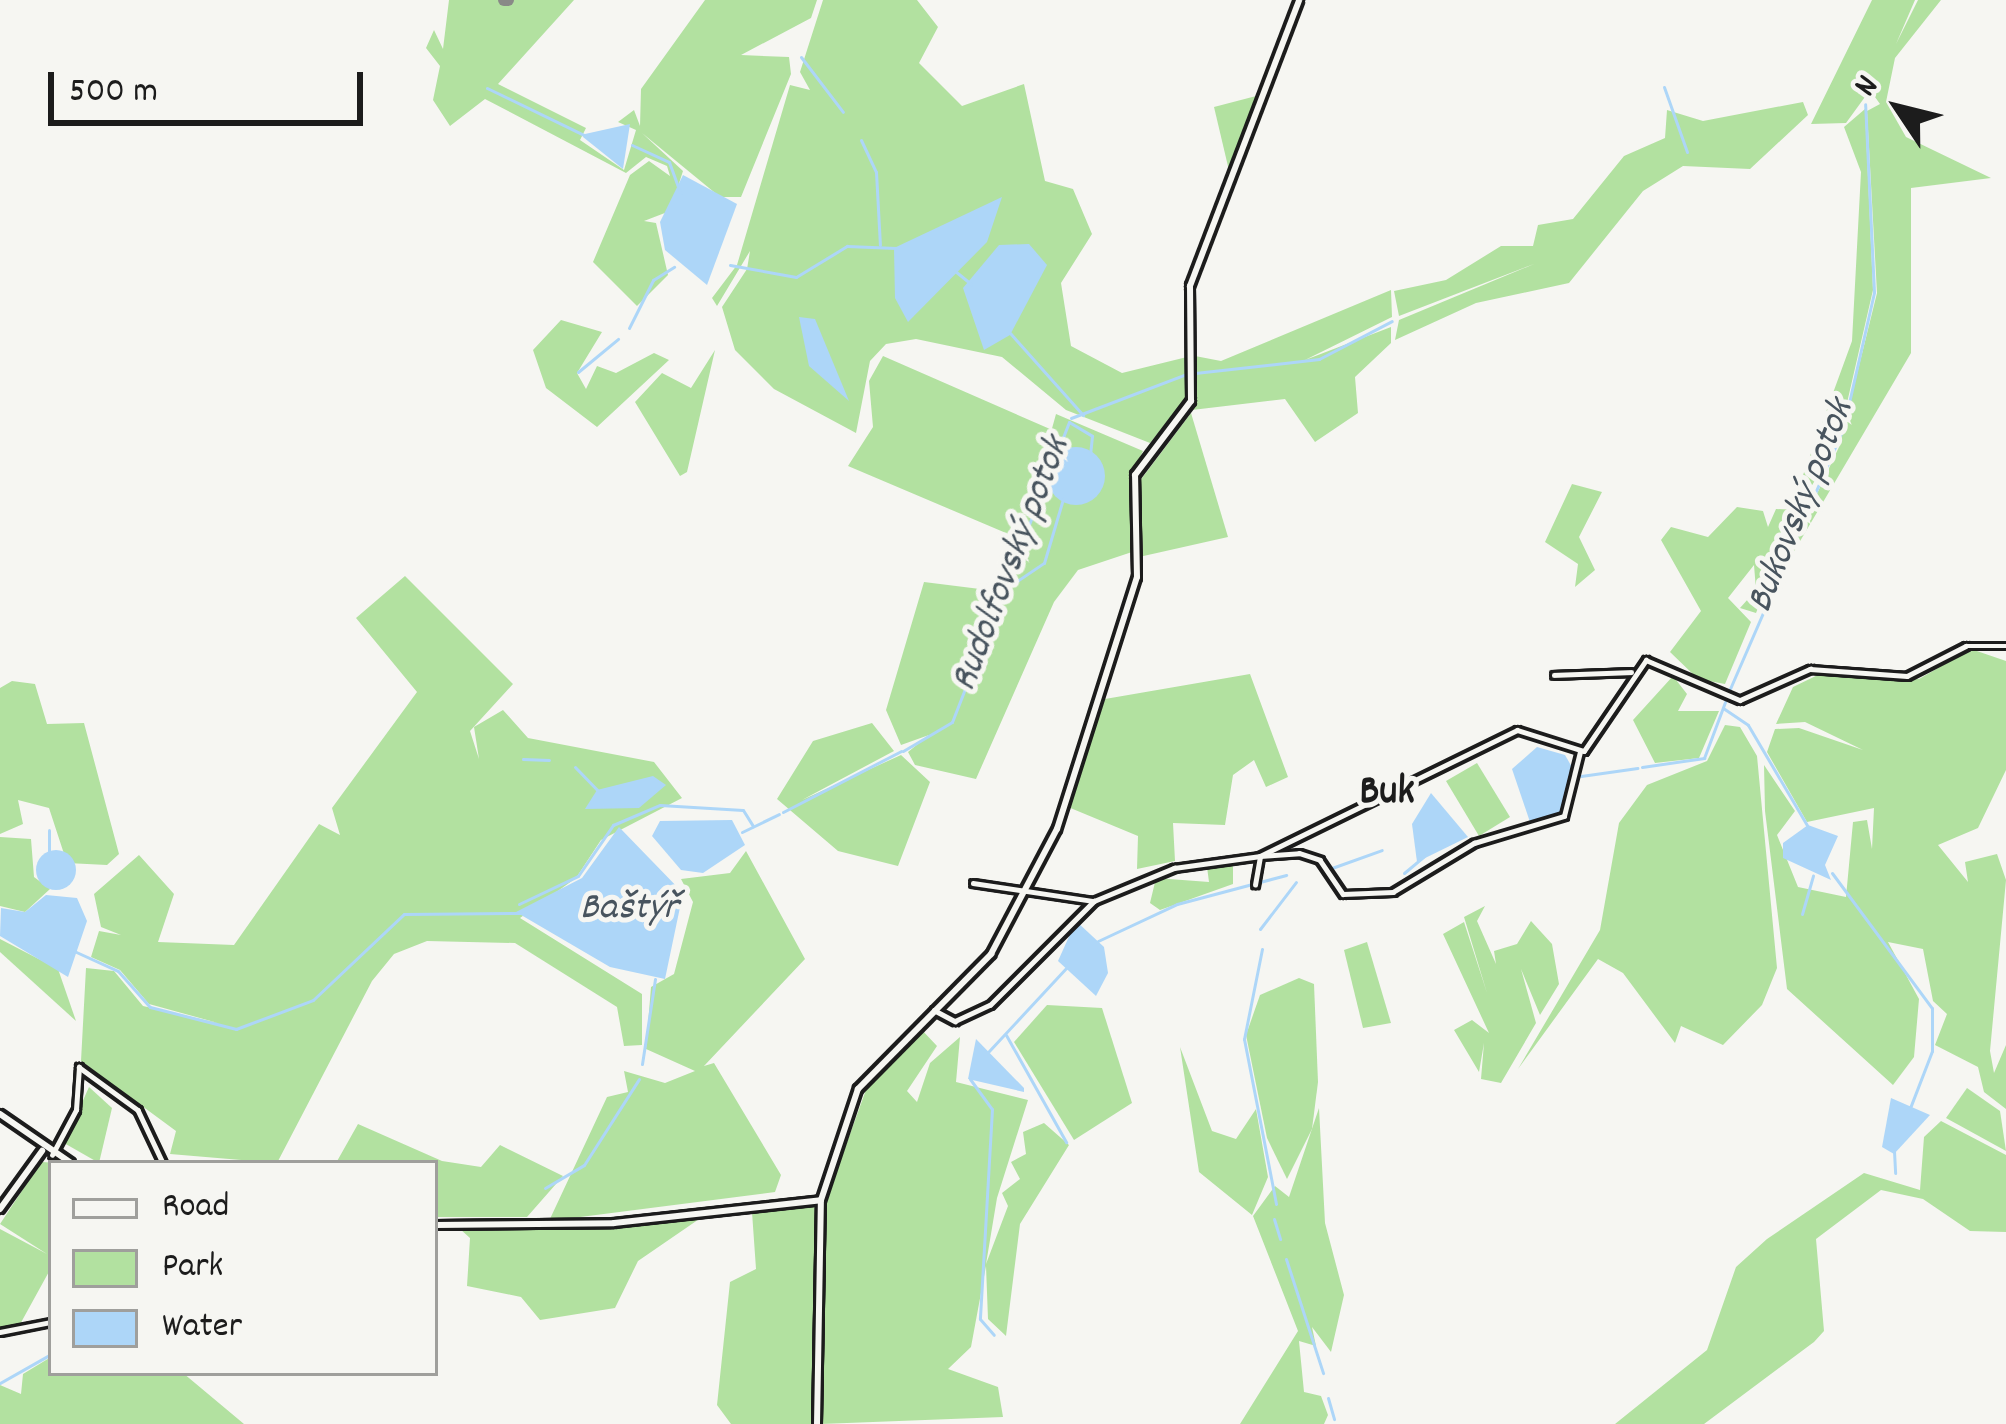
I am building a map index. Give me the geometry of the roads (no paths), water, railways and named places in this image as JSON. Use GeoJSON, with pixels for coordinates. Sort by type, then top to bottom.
{"type":"FeatureCollection","features":[{"type":"Feature","properties":{"kind":"street"},"geometry":{"type":"LineString","coordinates":[[817,1424],[821,1200],[865,1077],[991,954],[1026,889],[1127,621],[1139,559],[1136,475],[1191,401],[1190,286],[1299,0]]}},
{"type":"Feature","properties":{"kind":"street"},"geometry":{"type":"LineString","coordinates":[[1554,675],[1610,676],[1659,660],[1740,700],[1810,669],[1907,676],[1966,646],[2006,646]]}},
{"type":"Feature","properties":{"kind":"street"},"geometry":{"type":"LineString","coordinates":[[933,1010],[955,1021],[991,1005],[1094,901],[1174,868],[1260,856],[1314,855],[1343,893],[1393,892],[1472,844],[1564,816],[1580,752],[1631,672]]}},
{"type":"Feature","properties":{"kind":"street"},"geometry":{"type":"LineString","coordinates":[[1609,703],[1610,676]]}},
{"type":"Feature","properties":{"kind":"street"},"geometry":{"type":"LineString","coordinates":[[1260,856],[1504,734],[1542,731],[1580,752]]}},
{"type":"Feature","properties":{"kind":"street"},"geometry":{"type":"LineString","coordinates":[[1257,881],[1260,856]]}},
{"type":"Feature","properties":{"kind":"street"},"geometry":{"type":"LineString","coordinates":[[973,883],[1094,901]]}},
{"type":"Feature","properties":{"kind":"street"},"geometry":{"type":"LineString","coordinates":[[52,1155],[76,1110],[79,1067],[148,1121],[162,1160]]}},
{"type":"Feature","properties":{"kind":"street"},"geometry":{"type":"LineString","coordinates":[[0,1114],[42,1151],[64,1160]]}},
{"type":"Feature","properties":{"kind":"street"},"geometry":{"type":"LineString","coordinates":[[0,1209],[42,1151]]}},
{"type":"Feature","properties":{"kind":"street"},"geometry":{"type":"LineString","coordinates":[[438,1225],[600,1224],[821,1200]]}},
{"type":"Feature","properties":{"kind":"street"},"geometry":{"type":"LineString","coordinates":[[0,1332],[48,1323]]}},
{"type":"Feature","properties":{"kind":"water"},"geometry":{"type":"Polygon","coordinates":[[[630,124],[623,169],[583,137],[585,134],[630,124]]]}},
{"type":"Feature","properties":{"kind":"water"},"geometry":{"type":"Polygon","coordinates":[[[683,175],[737,204],[707,285],[665,250],[660,222],[683,175]]]}},
{"type":"Feature","properties":{"kind":"water"},"geometry":{"type":"Polygon","coordinates":[[[1002,197],[987,242],[908,322],[895,298],[894,248],[1002,197]]]}},
{"type":"Feature","properties":{"kind":"water"},"geometry":{"type":"Polygon","coordinates":[[[1029,244],[1047,265],[1010,335],[984,350],[963,288],[999,245],[1029,244]]]}},
{"type":"Feature","properties":{"kind":"water"},"geometry":{"type":"Polygon","coordinates":[[[799,317],[815,319],[849,401],[809,366],[799,317]]]}},
{"type":"Feature","properties":{"kind":"water"},"geometry":{"type":"Polygon","coordinates":[[[1076,447],[1097,455],[1105,476],[1097,497],[1076,505],[1055,497],[1047,476],[1055,455],[1076,447]]]}},
{"type":"Feature","properties":{"kind":"water"},"geometry":{"type":"Polygon","coordinates":[[[1537,747],[1565,755],[1577,776],[1565,812],[1531,825],[1512,769],[1537,747]]]}},
{"type":"Feature","properties":{"kind":"water"},"geometry":{"type":"Polygon","coordinates":[[[653,776],[666,785],[639,808],[585,809],[597,790],[653,776]]]}},
{"type":"Feature","properties":{"kind":"water"},"geometry":{"type":"Polygon","coordinates":[[[1431,793],[1468,837],[1417,862],[1412,824],[1431,793]]]}},
{"type":"Feature","properties":{"kind":"water"},"geometry":{"type":"Polygon","coordinates":[[[732,820],[745,845],[703,873],[681,870],[652,836],[660,821],[732,820]]]}},
{"type":"Feature","properties":{"kind":"water"},"geometry":{"type":"Polygon","coordinates":[[[1808,825],[1838,836],[1825,865],[1831,880],[1783,858],[1783,843],[1808,825]]]}},
{"type":"Feature","properties":{"kind":"water","name":"Baštýř"},"geometry":{"type":"Polygon","coordinates":[[[619,827],[683,893],[665,979],[610,967],[516,912],[582,878],[619,827]]]}},
{"type":"Feature","properties":{"kind":"water"},"geometry":{"type":"Polygon","coordinates":[[[56,850],[70,856],[76,870],[70,884],[56,890],[42,884],[36,870],[42,856],[56,850]]]}},
{"type":"Feature","properties":{"kind":"water"},"geometry":{"type":"Polygon","coordinates":[[[46,895],[77,898],[87,921],[68,977],[0,936],[1,908],[25,912],[46,895]]]}},
{"type":"Feature","properties":{"kind":"water"},"geometry":{"type":"Polygon","coordinates":[[[1076,921],[1104,947],[1108,973],[1096,996],[1058,961],[1076,921]]]}},
{"type":"Feature","properties":{"kind":"water"},"geometry":{"type":"Polygon","coordinates":[[[976,1039],[1024,1088],[1024,1092],[968,1079],[976,1039]]]}},
{"type":"Feature","properties":{"kind":"water"},"geometry":{"type":"Polygon","coordinates":[[[1891,1098],[1930,1115],[1894,1154],[1882,1147],[1891,1098]]]}},
{"type":"Feature","properties":{"kind":"waterway"},"geometry":{"type":"LineString","coordinates":[[801,57],[843,112]]}},
{"type":"Feature","properties":{"kind":"waterway"},"geometry":{"type":"LineString","coordinates":[[1664,87],[1687,152]]}},
{"type":"Feature","properties":{"kind":"waterway"},"geometry":{"type":"LineString","coordinates":[[487,88],[588,137]]}},
{"type":"Feature","properties":{"kind":"waterway","name":"Bukovský potok"},"geometry":{"type":"LineString","coordinates":[[1729,691],[1843,429],[1874,292],[1865,104]]}},
{"type":"Feature","properties":{"kind":"waterway"},"geometry":{"type":"LineString","coordinates":[[861,140],[876,172],[880,245]]}},
{"type":"Feature","properties":{"kind":"waterway"},"geometry":{"type":"LineString","coordinates":[[632,145],[669,162],[680,193]]}},
{"type":"Feature","properties":{"kind":"waterway"},"geometry":{"type":"LineString","coordinates":[[730,265],[796,277],[847,246],[896,248]]}},
{"type":"Feature","properties":{"kind":"waterway"},"geometry":{"type":"LineString","coordinates":[[629,328],[653,280],[674,267]]}},
{"type":"Feature","properties":{"kind":"waterway"},"geometry":{"type":"LineString","coordinates":[[955,271],[971,284]]}},
{"type":"Feature","properties":{"kind":"waterway","name":"Rudolfovský potok"},"geometry":{"type":"LineString","coordinates":[[1195,373],[1319,359],[1392,321]]}},
{"type":"Feature","properties":{"kind":"waterway"},"geometry":{"type":"LineString","coordinates":[[1010,333],[1083,415]]}},
{"type":"Feature","properties":{"kind":"waterway"},"geometry":{"type":"LineString","coordinates":[[578,372],[618,339]]}},
{"type":"Feature","properties":{"kind":"waterway","name":"Rudolfovský potok"},"geometry":{"type":"LineString","coordinates":[[1071,418],[1189,373]]}},
{"type":"Feature","properties":{"kind":"waterway","name":"Rudolfovský potok"},"geometry":{"type":"LineString","coordinates":[[903,751],[952,722],[1069,422],[1092,436],[1090,455]]}},
{"type":"Feature","properties":{"kind":"waterway"},"geometry":{"type":"LineString","coordinates":[[1014,583],[1044,563],[1063,499]]}},
{"type":"Feature","properties":{"kind":"waterway","name":"Bukovský potok"},"geometry":{"type":"LineString","coordinates":[[1642,767],[1704,758],[1725,702]]}},
{"type":"Feature","properties":{"kind":"waterway"},"geometry":{"type":"LineString","coordinates":[[1723,708],[1748,725],[1807,825]]}},
{"type":"Feature","properties":{"kind":"waterway","name":"Rudolfovský potok"},"geometry":{"type":"LineString","coordinates":[[783,812],[901,751]]}},
{"type":"Feature","properties":{"kind":"waterway"},"geometry":{"type":"LineString","coordinates":[[523,759],[549,760]]}},
{"type":"Feature","properties":{"kind":"waterway"},"geometry":{"type":"LineString","coordinates":[[575,767],[598,791]]}},
{"type":"Feature","properties":{"kind":"waterway","name":"Bukovský potok"},"geometry":{"type":"LineString","coordinates":[[1581,776],[1637,768]]}},
{"type":"Feature","properties":{"kind":"waterway"},"geometry":{"type":"LineString","coordinates":[[519,904],[578,876],[613,825],[660,805],[743,810],[753,826]]}},
{"type":"Feature","properties":{"kind":"waterway","name":"Rudolfovský potok"},"geometry":{"type":"LineString","coordinates":[[742,832],[779,814]]}},
{"type":"Feature","properties":{"kind":"waterway"},"geometry":{"type":"LineString","coordinates":[[49,830],[49,851]]}},
{"type":"Feature","properties":{"kind":"waterway","name":"Bukovský potok"},"geometry":{"type":"LineString","coordinates":[[1329,869],[1382,850]]}},
{"type":"Feature","properties":{"kind":"waterway","name":"Bukovský potok"},"geometry":{"type":"LineString","coordinates":[[1404,873],[1424,856]]}},
{"type":"Feature","properties":{"kind":"waterway"},"geometry":{"type":"LineString","coordinates":[[1832,873],[1932,1008],[1932,1051],[1910,1108]]}},
{"type":"Feature","properties":{"kind":"waterway","name":"Bukovský potok"},"geometry":{"type":"LineString","coordinates":[[1098,941],[1177,904],[1286,875]]}},
{"type":"Feature","properties":{"kind":"waterway"},"geometry":{"type":"LineString","coordinates":[[1802,914],[1813,876]]}},
{"type":"Feature","properties":{"kind":"waterway"},"geometry":{"type":"LineString","coordinates":[[1260,929],[1296,882]]}},
{"type":"Feature","properties":{"kind":"waterway","name":"Rudolfovský potok"},"geometry":{"type":"LineString","coordinates":[[74,951],[118,971],[150,1007],[236,1029],[313,1000],[404,914],[531,913]]}},
{"type":"Feature","properties":{"kind":"waterway"},"geometry":{"type":"LineString","coordinates":[[1262,949],[1244,1039],[1276,1204]]}},
{"type":"Feature","properties":{"kind":"waterway","name":"Bukovský potok"},"geometry":{"type":"LineString","coordinates":[[989,1051],[1068,966]]}},
{"type":"Feature","properties":{"kind":"waterway"},"geometry":{"type":"LineString","coordinates":[[642,1064],[655,979]]}},
{"type":"Feature","properties":{"kind":"waterway"},"geometry":{"type":"LineString","coordinates":[[1006,1035],[1066,1142]]}},
{"type":"Feature","properties":{"kind":"waterway"},"geometry":{"type":"LineString","coordinates":[[545,1188],[584,1165],[639,1079]]}},
{"type":"Feature","properties":{"kind":"waterway","name":"Bukovský potok"},"geometry":{"type":"LineString","coordinates":[[970,1079],[992,1109],[980,1319],[994,1335]]}},
{"type":"Feature","properties":{"kind":"waterway"},"geometry":{"type":"LineString","coordinates":[[1894,1151],[1895,1173]]}},
{"type":"Feature","properties":{"kind":"waterway"},"geometry":{"type":"LineString","coordinates":[[1274,1219],[1280,1239]]}},
{"type":"Feature","properties":{"kind":"waterway"},"geometry":{"type":"LineString","coordinates":[[1286,1259],[1323,1373]]}},
{"type":"Feature","properties":{"kind":"waterway"},"geometry":{"type":"LineString","coordinates":[[0,1383],[48,1356]]}},
{"type":"Feature","properties":{"kind":"waterway"},"geometry":{"type":"LineString","coordinates":[[1328,1398],[1334,1419]]}},
{"type":"Feature","properties":{"kind":"district","name":"Buk"},"geometry":{"type":"Point","coordinates":[1387,794]}}]}
